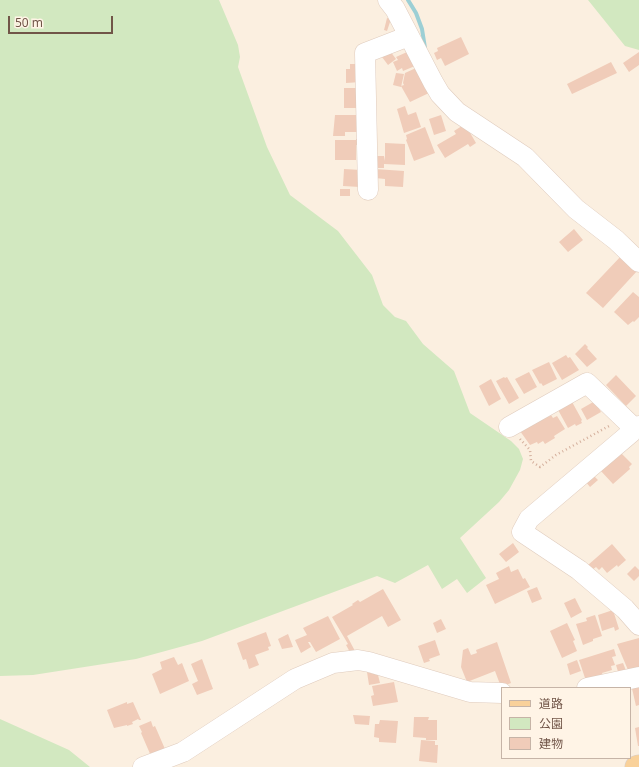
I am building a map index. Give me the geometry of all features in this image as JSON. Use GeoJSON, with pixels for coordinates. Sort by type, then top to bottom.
{"type":"FeatureCollection","features":[{"type":"Feature","properties":{"kind":"street"},"geometry":{"type":"LineString","coordinates":[[388,0],[395,9],[436,88],[457,112],[525,157],[576,209],[616,240],[639,262]]}},
{"type":"Feature","properties":{"kind":"street"},"geometry":{"type":"LineString","coordinates":[[368,190],[366,53],[409,36]]}},
{"type":"Feature","properties":{"kind":"street"},"geometry":{"type":"LineString","coordinates":[[509,427],[586,383],[633,430],[529,519],[522,532],[579,570],[624,609],[639,625]]}},
{"type":"Feature","properties":{"kind":"street"},"geometry":{"type":"LineString","coordinates":[[143,767],[183,752],[295,679],[333,663],[358,660],[470,692],[501,693]]}},
{"type":"Feature","properties":{"kind":"street"},"geometry":{"type":"LineString","coordinates":[[592,687],[639,677]]}},
{"type":"Feature","properties":{"kind":"path"},"geometry":{"type":"LineString","coordinates":[[509,427],[530,450],[531,461],[540,467],[556,455],[633,430]]}},
{"type":"Feature","properties":{"kind":"green space"},"geometry":{"type":"Polygon","coordinates":[[[0,0],[219,0],[238,45],[240,57],[238,67],[267,147],[290,195],[338,231],[372,275],[383,305],[395,317],[406,321],[423,344],[454,371],[470,413],[511,441],[519,449],[523,459],[520,470],[509,490],[499,502],[460,538],[486,578],[467,593],[457,579],[442,589],[428,565],[395,583],[377,576],[202,641],[136,659],[33,675],[0,676],[0,0]]]}},
{"type":"Feature","properties":{"kind":"green space"},"geometry":{"type":"Polygon","coordinates":[[[588,0],[639,0],[639,50],[625,46],[588,0]]]}},
{"type":"Feature","properties":{"kind":"green space"},"geometry":{"type":"Polygon","coordinates":[[[0,719],[69,750],[90,767],[0,767],[0,719]]]}},
{"type":"Feature","properties":{"kind":"building"},"geometry":{"type":"Polygon","coordinates":[[[387,18],[391,19],[387,31],[384,30],[387,18]]]}},
{"type":"Feature","properties":{"kind":"building"},"geometry":{"type":"Polygon","coordinates":[[[461,37],[469,54],[445,66],[441,58],[437,60],[434,53],[438,51],[437,48],[461,37]]]}},
{"type":"Feature","properties":{"kind":"building"},"geometry":{"type":"Polygon","coordinates":[[[390,51],[396,59],[388,65],[382,57],[390,51]]]}},
{"type":"Feature","properties":{"kind":"building"},"geometry":{"type":"Polygon","coordinates":[[[407,52],[415,66],[403,71],[402,68],[397,71],[393,62],[398,60],[396,57],[407,52]]]}},
{"type":"Feature","properties":{"kind":"building"},"geometry":{"type":"Polygon","coordinates":[[[639,52],[639,65],[629,72],[623,63],[639,52]]]}},
{"type":"Feature","properties":{"kind":"building"},"geometry":{"type":"Polygon","coordinates":[[[611,62],[617,73],[572,94],[567,84],[611,62]]]}},
{"type":"Feature","properties":{"kind":"building"},"geometry":{"type":"Polygon","coordinates":[[[350,64],[360,64],[361,82],[346,83],[346,69],[350,69],[350,64]]]}},
{"type":"Feature","properties":{"kind":"building"},"geometry":{"type":"Polygon","coordinates":[[[416,68],[429,93],[410,102],[401,86],[404,85],[405,73],[416,68]]]}},
{"type":"Feature","properties":{"kind":"building"},"geometry":{"type":"Polygon","coordinates":[[[396,73],[404,74],[401,87],[393,85],[396,73]]]}},
{"type":"Feature","properties":{"kind":"building"},"geometry":{"type":"Polygon","coordinates":[[[344,88],[360,88],[360,108],[344,108],[344,88]]]}},
{"type":"Feature","properties":{"kind":"building"},"geometry":{"type":"Polygon","coordinates":[[[405,106],[408,115],[416,112],[421,127],[404,133],[397,109],[405,106]]]}},
{"type":"Feature","properties":{"kind":"building"},"geometry":{"type":"Polygon","coordinates":[[[335,115],[359,115],[359,132],[345,132],[345,136],[333,136],[335,115]]]}},
{"type":"Feature","properties":{"kind":"building"},"geometry":{"type":"Polygon","coordinates":[[[441,115],[446,131],[434,135],[429,119],[441,115]]]}},
{"type":"Feature","properties":{"kind":"building"},"geometry":{"type":"Polygon","coordinates":[[[465,124],[476,143],[470,147],[468,144],[445,158],[437,145],[456,134],[454,131],[465,124]]]}},
{"type":"Feature","properties":{"kind":"building"},"geometry":{"type":"Polygon","coordinates":[[[425,127],[435,153],[414,161],[406,140],[406,135],[425,127]]]}},
{"type":"Feature","properties":{"kind":"building"},"geometry":{"type":"Polygon","coordinates":[[[363,139],[363,145],[356,145],[356,160],[335,160],[335,140],[363,139]]]}},
{"type":"Feature","properties":{"kind":"building"},"geometry":{"type":"Polygon","coordinates":[[[385,143],[405,144],[405,165],[384,164],[384,168],[375,168],[375,156],[384,156],[385,161],[385,143]]]}},
{"type":"Feature","properties":{"kind":"building"},"geometry":{"type":"Polygon","coordinates":[[[344,169],[361,170],[360,187],[343,186],[344,169]]]}},
{"type":"Feature","properties":{"kind":"building"},"geometry":{"type":"Polygon","coordinates":[[[375,169],[404,171],[403,187],[385,186],[385,179],[375,178],[375,169]]]}},
{"type":"Feature","properties":{"kind":"building"},"geometry":{"type":"Polygon","coordinates":[[[340,189],[350,189],[350,196],[340,196],[340,189]]]}},
{"type":"Feature","properties":{"kind":"building"},"geometry":{"type":"Polygon","coordinates":[[[574,229],[583,240],[568,252],[559,242],[574,229]]]}},
{"type":"Feature","properties":{"kind":"building"},"geometry":{"type":"Polygon","coordinates":[[[622,255],[638,270],[603,308],[586,293],[622,255]]]}},
{"type":"Feature","properties":{"kind":"building"},"geometry":{"type":"Polygon","coordinates":[[[633,292],[639,297],[639,317],[628,325],[614,312],[633,292]]]}},
{"type":"Feature","properties":{"kind":"building"},"geometry":{"type":"Polygon","coordinates":[[[585,344],[597,359],[587,367],[575,354],[585,344]]]}},
{"type":"Feature","properties":{"kind":"building"},"geometry":{"type":"Polygon","coordinates":[[[566,355],[568,358],[570,357],[579,370],[562,380],[552,363],[566,355]]]}},
{"type":"Feature","properties":{"kind":"building"},"geometry":{"type":"Polygon","coordinates":[[[549,362],[557,379],[543,386],[541,383],[540,384],[532,370],[549,362]]]}},
{"type":"Feature","properties":{"kind":"building"},"geometry":{"type":"Polygon","coordinates":[[[529,372],[537,387],[524,394],[515,379],[529,372]]]}},
{"type":"Feature","properties":{"kind":"building"},"geometry":{"type":"Polygon","coordinates":[[[616,375],[636,396],[626,406],[606,385],[616,375]]]}},
{"type":"Feature","properties":{"kind":"building"},"geometry":{"type":"Polygon","coordinates":[[[507,377],[519,398],[509,404],[496,381],[507,377]]]}},
{"type":"Feature","properties":{"kind":"building"},"geometry":{"type":"Polygon","coordinates":[[[491,379],[501,399],[489,406],[479,386],[491,379]]]}},
{"type":"Feature","properties":{"kind":"building"},"geometry":{"type":"Polygon","coordinates":[[[571,400],[582,420],[582,423],[576,426],[575,424],[568,428],[557,408],[571,400]]]}},
{"type":"Feature","properties":{"kind":"building"},"geometry":{"type":"Polygon","coordinates":[[[595,401],[601,412],[587,420],[581,409],[595,401]]]}},
{"type":"Feature","properties":{"kind":"building"},"geometry":{"type":"Polygon","coordinates":[[[546,415],[548,417],[551,415],[553,418],[557,416],[565,429],[545,444],[543,441],[538,444],[537,442],[530,445],[520,431],[546,415]]]}},
{"type":"Feature","properties":{"kind":"building"},"geometry":{"type":"Polygon","coordinates":[[[620,452],[632,464],[629,467],[630,469],[613,484],[600,470],[620,452]]]}},
{"type":"Feature","properties":{"kind":"building"},"geometry":{"type":"Polygon","coordinates":[[[593,475],[598,480],[590,487],[585,481],[593,475]]]}},
{"type":"Feature","properties":{"kind":"building"},"geometry":{"type":"Polygon","coordinates":[[[513,543],[519,552],[506,562],[499,554],[513,543]]]}},
{"type":"Feature","properties":{"kind":"building"},"geometry":{"type":"Polygon","coordinates":[[[612,544],[626,560],[618,567],[617,565],[607,573],[602,567],[599,570],[596,567],[592,570],[588,565],[612,544]]]}},
{"type":"Feature","properties":{"kind":"building"},"geometry":{"type":"Polygon","coordinates":[[[509,566],[511,572],[518,569],[523,579],[525,578],[530,587],[495,604],[486,585],[499,579],[496,573],[509,566]]]}},
{"type":"Feature","properties":{"kind":"building"},"geometry":{"type":"Polygon","coordinates":[[[635,566],[639,570],[639,576],[634,581],[627,574],[635,566]]]}},
{"type":"Feature","properties":{"kind":"building"},"geometry":{"type":"Polygon","coordinates":[[[537,587],[542,599],[532,603],[527,591],[537,587]]]}},
{"type":"Feature","properties":{"kind":"building"},"geometry":{"type":"Polygon","coordinates":[[[383,589],[401,620],[388,627],[382,616],[347,636],[355,651],[351,654],[346,645],[348,644],[332,617],[353,605],[352,604],[358,600],[360,602],[383,589]]]}},
{"type":"Feature","properties":{"kind":"building"},"geometry":{"type":"Polygon","coordinates":[[[575,598],[582,612],[571,618],[564,603],[575,598]]]}},
{"type":"Feature","properties":{"kind":"building"},"geometry":{"type":"Polygon","coordinates":[[[613,610],[619,629],[615,631],[614,627],[602,631],[598,615],[613,610]]]}},
{"type":"Feature","properties":{"kind":"building"},"geometry":{"type":"Polygon","coordinates":[[[595,615],[602,636],[583,645],[576,624],[587,621],[586,618],[595,615]]]}},
{"type":"Feature","properties":{"kind":"building"},"geometry":{"type":"Polygon","coordinates":[[[328,616],[340,639],[316,652],[310,642],[308,642],[311,647],[301,653],[295,640],[307,635],[303,628],[328,616]]]}},
{"type":"Feature","properties":{"kind":"building"},"geometry":{"type":"Polygon","coordinates":[[[441,619],[446,629],[437,633],[433,623],[441,619]]]}},
{"type":"Feature","properties":{"kind":"building"},"geometry":{"type":"Polygon","coordinates":[[[567,623],[575,640],[573,641],[577,651],[562,658],[550,631],[567,623]]]}},
{"type":"Feature","properties":{"kind":"building"},"geometry":{"type":"Polygon","coordinates":[[[266,632],[271,646],[268,647],[269,650],[255,655],[259,665],[249,669],[246,659],[243,660],[237,643],[266,632]]]}},
{"type":"Feature","properties":{"kind":"building"},"geometry":{"type":"Polygon","coordinates":[[[288,634],[293,647],[282,649],[278,639],[288,634]]]}},
{"type":"Feature","properties":{"kind":"building"},"geometry":{"type":"Polygon","coordinates":[[[639,638],[639,667],[628,670],[617,644],[639,638]]]}},
{"type":"Feature","properties":{"kind":"building"},"geometry":{"type":"Polygon","coordinates":[[[435,640],[440,655],[429,659],[430,661],[424,663],[418,646],[435,640]]]}},
{"type":"Feature","properties":{"kind":"building"},"geometry":{"type":"Polygon","coordinates":[[[497,642],[511,683],[501,687],[495,671],[467,682],[461,667],[463,650],[468,648],[471,655],[477,653],[476,650],[497,642]]]}},
{"type":"Feature","properties":{"kind":"building"},"geometry":{"type":"Polygon","coordinates":[[[614,649],[616,656],[612,657],[615,665],[611,666],[612,670],[586,681],[579,660],[614,649]]]}},
{"type":"Feature","properties":{"kind":"building"},"geometry":{"type":"Polygon","coordinates":[[[174,657],[178,665],[182,663],[189,681],[160,694],[152,674],[162,669],[160,662],[174,657]]]}},
{"type":"Feature","properties":{"kind":"building"},"geometry":{"type":"Polygon","coordinates":[[[202,659],[213,689],[197,695],[192,684],[198,681],[191,664],[202,659]]]}},
{"type":"Feature","properties":{"kind":"building"},"geometry":{"type":"Polygon","coordinates":[[[577,660],[581,671],[570,675],[567,664],[577,660]]]}},
{"type":"Feature","properties":{"kind":"building"},"geometry":{"type":"Polygon","coordinates":[[[623,663],[627,673],[619,675],[616,665],[623,663]]]}},
{"type":"Feature","properties":{"kind":"building"},"geometry":{"type":"Polygon","coordinates":[[[367,672],[378,675],[380,683],[369,685],[367,672]]]}},
{"type":"Feature","properties":{"kind":"building"},"geometry":{"type":"Polygon","coordinates":[[[394,682],[398,702],[373,706],[371,696],[374,695],[372,686],[394,682]]]}},
{"type":"Feature","properties":{"kind":"building"},"geometry":{"type":"Polygon","coordinates":[[[639,683],[639,705],[636,706],[631,684],[639,683]]]}},
{"type":"Feature","properties":{"kind":"building"},"geometry":{"type":"Polygon","coordinates":[[[127,702],[127,704],[133,702],[141,720],[138,719],[132,722],[133,724],[114,728],[107,710],[127,702]]]}},
{"type":"Feature","properties":{"kind":"building"},"geometry":{"type":"Polygon","coordinates":[[[353,715],[370,716],[369,725],[355,724],[353,715]]]}},
{"type":"Feature","properties":{"kind":"building"},"geometry":{"type":"Polygon","coordinates":[[[414,717],[429,717],[428,720],[437,720],[437,740],[426,740],[426,738],[413,737],[414,717]]]}},
{"type":"Feature","properties":{"kind":"building"},"geometry":{"type":"Polygon","coordinates":[[[380,720],[398,721],[396,743],[379,742],[379,738],[374,737],[375,724],[379,724],[380,720]]]}},
{"type":"Feature","properties":{"kind":"building"},"geometry":{"type":"Polygon","coordinates":[[[151,721],[153,727],[155,726],[165,749],[151,756],[139,726],[151,721]]]}},
{"type":"Feature","properties":{"kind":"building"},"geometry":{"type":"Polygon","coordinates":[[[639,727],[639,746],[638,746],[635,728],[639,727]]]}},
{"type":"Feature","properties":{"kind":"building"},"geometry":{"type":"Polygon","coordinates":[[[421,740],[435,741],[435,745],[438,745],[437,763],[419,761],[421,740]]]}},
{"type":"Feature","properties":{"kind":"waterway"},"geometry":{"type":"LineString","coordinates":[[408,0],[416,13],[422,29],[425,48]]}}]}
